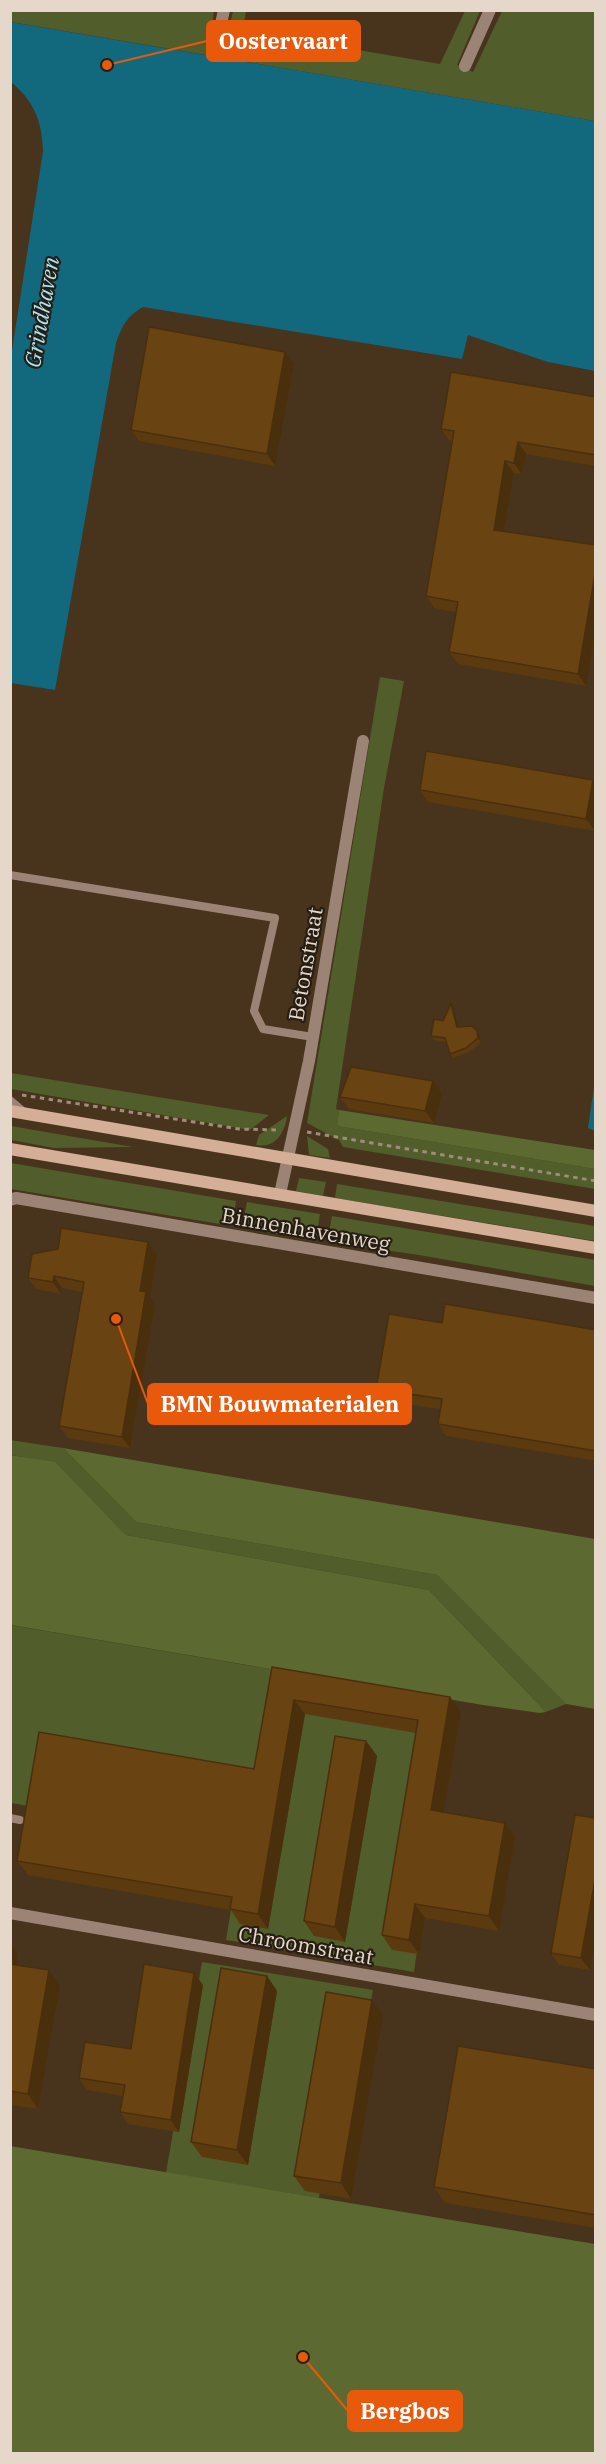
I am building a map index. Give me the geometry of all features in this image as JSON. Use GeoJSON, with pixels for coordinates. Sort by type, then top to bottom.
{"type":"FeatureCollection","features":[{"type":"Feature","properties":{"kind":"main road"},"geometry":{"type":"LineString","coordinates":[[10,1111],[288,1160],[596,1210]]}},
{"type":"Feature","properties":{"kind":"main road","name":"Binnenhavenweg"},"geometry":{"type":"LineString","coordinates":[[10,1149],[596,1248]]}},
{"type":"Feature","properties":{"kind":"street"},"geometry":{"type":"LineString","coordinates":[[221,24],[224,10]]}},
{"type":"Feature","properties":{"kind":"street"},"geometry":{"type":"LineString","coordinates":[[465,66],[490,10]]}},
{"type":"Feature","properties":{"kind":"street","name":"Betonstraat"},"geometry":{"type":"LineString","coordinates":[[280,1194],[313,1037],[363,741]]}},
{"type":"Feature","properties":{"kind":"street","name":"Binnenhavenweg"},"geometry":{"type":"LineString","coordinates":[[10,1200],[16,1198],[596,1298]]}},
{"type":"Feature","properties":{"kind":"street","name":"Chroomstraat"},"geometry":{"type":"LineString","coordinates":[[10,1913],[596,2015]]}},
{"type":"Feature","properties":{"kind":"lane"},"geometry":{"type":"LineString","coordinates":[[10,875],[275,918],[254,1011],[263,1029],[313,1037]]}},
{"type":"Feature","properties":{"kind":"lane"},"geometry":{"type":"LineString","coordinates":[[10,1100],[26,1113]]}},
{"type":"Feature","properties":{"kind":"lane"},"geometry":{"type":"LineString","coordinates":[[10,1818],[20,1820]]}},
{"type":"Feature","properties":{"kind":"green space"},"geometry":{"type":"Polygon","coordinates":[[[10,11],[214,11],[212,26],[229,29],[233,11],[246,11],[243,30],[440,64],[465,11],[480,11],[457,65],[473,72],[502,11],[595,11],[595,121],[11,22],[10,11]]]}},
{"type":"Feature","properties":{"kind":"green space"},"geometry":{"type":"Polygon","coordinates":[[[380,677],[404,681],[384,788],[336,1109],[339,1110],[337,1126],[595,1169],[595,1189],[343,1147],[339,1140],[307,1123],[380,677]]]}},
{"type":"Feature","properties":{"kind":"green space"},"geometry":{"type":"Polygon","coordinates":[[[10,1073],[269,1115],[250,1130],[11,1089],[10,1073]]]}},
{"type":"Feature","properties":{"kind":"green space"},"geometry":{"type":"Polygon","coordinates":[[[339,1110],[595,1150],[595,1169],[337,1126],[339,1110]]]}},
{"type":"Feature","properties":{"kind":"green space"},"geometry":{"type":"Polygon","coordinates":[[[287,1116],[281,1134],[274,1142],[263,1146],[256,1145],[259,1135],[287,1116]]]}},
{"type":"Feature","properties":{"kind":"green space"},"geometry":{"type":"Polygon","coordinates":[[[10,1126],[133,1147],[54,1148],[11,1140],[10,1126]]]}},
{"type":"Feature","properties":{"kind":"green space"},"geometry":{"type":"Polygon","coordinates":[[[307,1136],[328,1149],[330,1158],[309,1155],[307,1136]]]}},
{"type":"Feature","properties":{"kind":"green space"},"geometry":{"type":"Polygon","coordinates":[[[11,1163],[236,1201],[232,1226],[11,1189],[11,1163]]]}},
{"type":"Feature","properties":{"kind":"green space"},"geometry":{"type":"Polygon","coordinates":[[[299,1178],[326,1182],[323,1196],[296,1191],[299,1178]]]}},
{"type":"Feature","properties":{"kind":"green space"},"geometry":{"type":"Polygon","coordinates":[[[337,1184],[595,1226],[595,1241],[335,1198],[337,1184]]]}},
{"type":"Feature","properties":{"kind":"green space"},"geometry":{"type":"Polygon","coordinates":[[[247,1202],[320,1214],[316,1240],[242,1228],[247,1202]]]}},
{"type":"Feature","properties":{"kind":"green space"},"geometry":{"type":"Polygon","coordinates":[[[332,1216],[595,1260],[595,1286],[419,1255],[327,1242],[332,1216]]]}},
{"type":"Feature","properties":{"kind":"green space"},"geometry":{"type":"Polygon","coordinates":[[[10,1440],[63,1448],[136,1522],[437,1575],[566,1704],[546,1712],[429,1590],[126,1535],[55,1463],[11,1455],[10,1440]]]}},
{"type":"Feature","properties":{"kind":"green space"},"geometry":{"type":"Polygon","coordinates":[[[63,1448],[595,1539],[595,1709],[566,1704],[437,1575],[136,1522],[63,1448]]]}},
{"type":"Feature","properties":{"kind":"green space"},"geometry":{"type":"Polygon","coordinates":[[[10,1455],[55,1462],[126,1535],[429,1590],[546,1712],[483,1705],[11,1625],[10,1455]]]}},
{"type":"Feature","properties":{"kind":"green space"},"geometry":{"type":"Polygon","coordinates":[[[10,1625],[453,1700],[414,1972],[226,1940],[250,1793],[39,1808],[11,1803],[10,1625]]]}},
{"type":"Feature","properties":{"kind":"green space"},"geometry":{"type":"Polygon","coordinates":[[[202,1962],[373,1990],[354,2093],[333,2090],[319,2198],[166,2173],[202,1962]]]}},
{"type":"Feature","properties":{"kind":"green space"},"geometry":{"type":"Polygon","coordinates":[[[10,2146],[595,2244],[595,2453],[11,2453],[10,2146]]]}},
{"type":"Feature","properties":{"kind":"water","name":"Grindhaven"},"geometry":{"type":"Polygon","coordinates":[[[10,22],[595,121],[595,371],[548,362],[468,335],[462,359],[143,307],[126,322],[116,343],[55,690],[11,683],[11,357],[43,151],[41,130],[35,112],[26,97],[11,82],[10,22]]]}},
{"type":"Feature","properties":{"kind":"water"},"geometry":{"type":"Polygon","coordinates":[[[595,1080],[596,1131],[588,1128],[595,1080]]]}},
{"type":"Feature","properties":{"kind":"building"},"geometry":{"type":"Polygon","coordinates":[[[149,327],[285,352],[267,454],[131,430],[149,327]]]}},
{"type":"Feature","properties":{"kind":"building"},"geometry":{"type":"Polygon","coordinates":[[[451,372],[596,397],[596,455],[518,442],[514,463],[505,461],[494,530],[596,545],[596,568],[578,674],[449,652],[458,602],[426,596],[454,431],[441,429],[451,372]]]}},
{"type":"Feature","properties":{"kind":"building"},"geometry":{"type":"Polygon","coordinates":[[[426,751],[593,780],[586,819],[420,790],[426,751]]]}},
{"type":"Feature","properties":{"kind":"building"},"geometry":{"type":"Polygon","coordinates":[[[451,1004],[457,1027],[472,1026],[477,1031],[478,1038],[466,1048],[450,1054],[445,1038],[431,1036],[434,1019],[443,1021],[451,1004]]]}},
{"type":"Feature","properties":{"kind":"building"},"geometry":{"type":"Polygon","coordinates":[[[351,1067],[433,1081],[425,1111],[340,1097],[351,1067]]]}},
{"type":"Feature","properties":{"kind":"building"},"geometry":{"type":"Polygon","coordinates":[[[61,1228],[148,1242],[140,1291],[146,1292],[122,1437],[59,1426],[84,1282],[54,1276],[53,1282],[28,1278],[32,1254],[58,1249],[61,1228]]]}},
{"type":"Feature","properties":{"kind":"building"},"geometry":{"type":"Polygon","coordinates":[[[445,1304],[596,1330],[596,1451],[438,1424],[442,1399],[376,1389],[389,1314],[442,1323],[445,1304]]]}},
{"type":"Feature","properties":{"kind":"building"},"geometry":{"type":"Polygon","coordinates":[[[272,1667],[450,1697],[431,1810],[505,1823],[489,1916],[415,1904],[409,1940],[382,1935],[418,1720],[294,1700],[258,1914],[230,1909],[232,1897],[17,1861],[39,1732],[254,1769],[272,1667]]]}},
{"type":"Feature","properties":{"kind":"building"},"geometry":{"type":"Polygon","coordinates":[[[335,1736],[366,1741],[335,1927],[304,1921],[335,1736]]]}},
{"type":"Feature","properties":{"kind":"building"},"geometry":{"type":"Polygon","coordinates":[[[575,1815],[596,1818],[596,1874],[581,1958],[551,1953],[575,1815]]]}},
{"type":"Feature","properties":{"kind":"building"},"geometry":{"type":"Polygon","coordinates":[[[10,1964],[49,1970],[28,2094],[10,2091],[10,1964]]]}},
{"type":"Feature","properties":{"kind":"building"},"geometry":{"type":"Polygon","coordinates":[[[144,1964],[194,1973],[171,2120],[120,2112],[125,2085],[79,2078],[85,2042],[131,2049],[144,1964]]]}},
{"type":"Feature","properties":{"kind":"building"},"geometry":{"type":"Polygon","coordinates":[[[221,1968],[267,1976],[237,2150],[191,2142],[221,1968]]]}},
{"type":"Feature","properties":{"kind":"building"},"geometry":{"type":"Polygon","coordinates":[[[326,1992],[372,2000],[341,2183],[294,2176],[326,1992]]]}},
{"type":"Feature","properties":{"kind":"building"},"geometry":{"type":"Polygon","coordinates":[[[458,2046],[596,2069],[596,2215],[434,2187],[458,2046]]]}},
{"type":"Feature","properties":{"kind":"place","name":"Oostervaart"},"geometry":{"type":"Point","coordinates":[107,65]}},
{"type":"Feature","properties":{"kind":"place","name":"BMN Bouwmaterialen"},"geometry":{"type":"Point","coordinates":[116,1319]}},
{"type":"Feature","properties":{"kind":"place","name":"Bergbos"},"geometry":{"type":"Point","coordinates":[303,2357]}}]}
